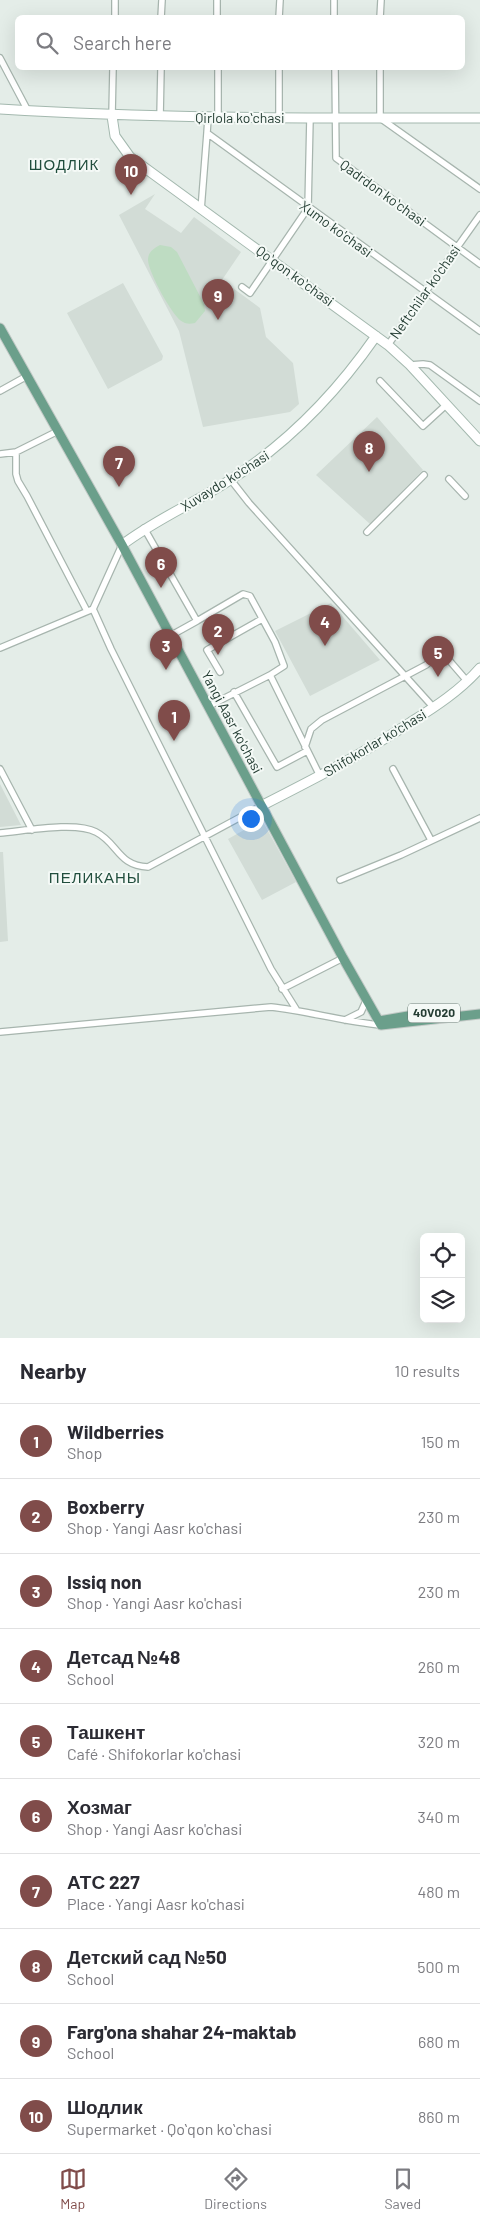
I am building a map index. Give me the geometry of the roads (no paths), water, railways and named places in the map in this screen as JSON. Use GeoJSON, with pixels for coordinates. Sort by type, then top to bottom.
{"type":"FeatureCollection","features":[{"type":"Feature","properties":{"kind":"main road","name":"Yangi Aasr ko'chasi"},"geometry":{"type":"LineString","coordinates":[[0,328],[122,545],[366,1001],[384,1022]]}},
{"type":"Feature","properties":{"kind":"main road","name":"40V020"},"geometry":{"type":"LineString","coordinates":[[384,1022],[480,1008]]}},
{"type":"Feature","properties":{"kind":"main road"},"geometry":{"type":"LineString","coordinates":[[384,1022],[480,1014]]}},
{"type":"Feature","properties":{"kind":"street"},"geometry":{"type":"LineString","coordinates":[[115,15],[116,0]]}},
{"type":"Feature","properties":{"kind":"street"},"geometry":{"type":"LineString","coordinates":[[161,15],[162,0]]}},
{"type":"Feature","properties":{"kind":"street"},"geometry":{"type":"LineString","coordinates":[[217,0],[218,15]]}},
{"type":"Feature","properties":{"kind":"street"},"geometry":{"type":"LineString","coordinates":[[279,15],[280,0]]}},
{"type":"Feature","properties":{"kind":"street"},"geometry":{"type":"LineString","coordinates":[[334,0],[334,15]]}},
{"type":"Feature","properties":{"kind":"street"},"geometry":{"type":"LineString","coordinates":[[380,0],[380,15]]}},
{"type":"Feature","properties":{"kind":"street"},"geometry":{"type":"LineString","coordinates":[[0,58],[28,111]]}},
{"type":"Feature","properties":{"kind":"street"},"geometry":{"type":"LineString","coordinates":[[112,116],[113,70]]}},
{"type":"Feature","properties":{"kind":"street"},"geometry":{"type":"LineString","coordinates":[[160,70],[160,117]]}},
{"type":"Feature","properties":{"kind":"street"},"geometry":{"type":"LineString","coordinates":[[218,70],[218,118]]}},
{"type":"Feature","properties":{"kind":"street"},"geometry":{"type":"LineString","coordinates":[[279,70],[279,118]]}},
{"type":"Feature","properties":{"kind":"street","name":"Qadrdon koʻchasi"},"geometry":{"type":"LineString","coordinates":[[335,70],[336,158],[480,264]]}},
{"type":"Feature","properties":{"kind":"street"},"geometry":{"type":"LineString","coordinates":[[380,70],[380,118],[480,189]]}},
{"type":"Feature","properties":{"kind":"street","name":"Qirlola koʻchasi"},"geometry":{"type":"LineString","coordinates":[[0,109],[112,116],[208,118],[480,118]]}},
{"type":"Feature","properties":{"kind":"street","name":"Qoʻqon koʻchasi"},"geometry":{"type":"LineString","coordinates":[[112,116],[115,136],[130,157],[201,210],[274,260],[388,345],[410,365],[480,441]]}},
{"type":"Feature","properties":{"kind":"street"},"geometry":{"type":"LineString","coordinates":[[201,210],[208,118]]}},
{"type":"Feature","properties":{"kind":"street"},"geometry":{"type":"LineString","coordinates":[[242,287],[250,293],[308,208],[310,118]]}},
{"type":"Feature","properties":{"kind":"street","name":"Xumo ko'chasi"},"geometry":{"type":"LineString","coordinates":[[207,133],[480,331]]}},
{"type":"Feature","properties":{"kind":"street","name":"Neftchilar ko'chasi"},"geometry":{"type":"LineString","coordinates":[[388,345],[480,215]]}},
{"type":"Feature","properties":{"kind":"street","name":"Xuvaydo ko'chasi"},"geometry":{"type":"LineString","coordinates":[[122,545],[144,528],[231,480],[274,449],[306,419],[359,360],[376,336]]}},
{"type":"Feature","properties":{"kind":"street"},"geometry":{"type":"LineString","coordinates":[[410,365],[430,365],[480,401]]}},
{"type":"Feature","properties":{"kind":"street"},"geometry":{"type":"LineString","coordinates":[[0,391],[27,376]]}},
{"type":"Feature","properties":{"kind":"street"},"geometry":{"type":"LineString","coordinates":[[380,381],[423,426],[446,405]]}},
{"type":"Feature","properties":{"kind":"street"},"geometry":{"type":"LineString","coordinates":[[0,454],[16,452],[58,431]]}},
{"type":"Feature","properties":{"kind":"street"},"geometry":{"type":"LineString","coordinates":[[16,452],[18,482],[90,610],[282,989],[296,1009]]}},
{"type":"Feature","properties":{"kind":"street"},"geometry":{"type":"LineString","coordinates":[[367,532],[424,475]]}},
{"type":"Feature","properties":{"kind":"street"},"geometry":{"type":"LineString","coordinates":[[449,479],[465,496]]}},
{"type":"Feature","properties":{"kind":"street"},"geometry":{"type":"LineString","coordinates":[[231,480],[249,503],[434,708]]}},
{"type":"Feature","properties":{"kind":"street"},"geometry":{"type":"LineString","coordinates":[[144,528],[197,621]]}},
{"type":"Feature","properties":{"kind":"street"},"geometry":{"type":"LineString","coordinates":[[0,648],[90,610],[122,545]]}},
{"type":"Feature","properties":{"kind":"street"},"geometry":{"type":"LineString","coordinates":[[170,636],[244,594],[250,596],[275,642],[284,666],[209,706]]}},
{"type":"Feature","properties":{"kind":"street"},"geometry":{"type":"LineString","coordinates":[[220,672],[207,650],[262,619]]}},
{"type":"Feature","properties":{"kind":"street"},"geometry":{"type":"LineString","coordinates":[[234,692],[277,767],[306,749],[311,729],[322,720],[426,666],[442,652],[467,681]]}},
{"type":"Feature","properties":{"kind":"street","name":"Shifokorlar ko'chasi"},"geometry":{"type":"LineString","coordinates":[[261,806],[369,750],[434,708],[480,668]]}},
{"type":"Feature","properties":{"kind":"street"},"geometry":{"type":"LineString","coordinates":[[270,675],[320,776]]}},
{"type":"Feature","properties":{"kind":"street"},"geometry":{"type":"LineString","coordinates":[[0,769],[32,830]]}},
{"type":"Feature","properties":{"kind":"street"},"geometry":{"type":"LineString","coordinates":[[392,769],[431,840]]}},
{"type":"Feature","properties":{"kind":"street"},"geometry":{"type":"LineString","coordinates":[[0,834],[79,827],[88,829],[104,837],[127,862],[148,867],[261,806]]}},
{"type":"Feature","properties":{"kind":"street"},"geometry":{"type":"LineString","coordinates":[[340,880],[401,855],[480,818]]}},
{"type":"Feature","properties":{"kind":"street"},"geometry":{"type":"LineString","coordinates":[[282,989],[343,958]]}},
{"type":"Feature","properties":{"kind":"street"},"geometry":{"type":"LineString","coordinates":[[342,1020],[361,1012],[366,1001]]}},
{"type":"Feature","properties":{"kind":"street"},"geometry":{"type":"LineString","coordinates":[[0,1032],[259,1007],[296,1009],[361,1024],[384,1022]]}},
{"type":"Feature","properties":{"kind":"place","name":"Шодлик"},"geometry":{"type":"Point","coordinates":[131,195]}},
{"type":"Feature","properties":{"kind":"place","name":"Farg'ona shahar 24-maktab"},"geometry":{"type":"Point","coordinates":[218,320]}},
{"type":"Feature","properties":{"kind":"place","name":"Детский сад №50"},"geometry":{"type":"Point","coordinates":[369,472]}},
{"type":"Feature","properties":{"kind":"place","name":"АТС 227"},"geometry":{"type":"Point","coordinates":[119,487]}},
{"type":"Feature","properties":{"kind":"place","name":"Хозмаг"},"geometry":{"type":"Point","coordinates":[161,588]}},
{"type":"Feature","properties":{"kind":"place","name":"Детсад №48"},"geometry":{"type":"Point","coordinates":[325,646]}},
{"type":"Feature","properties":{"kind":"place","name":"Boxberry"},"geometry":{"type":"Point","coordinates":[218,655]}},
{"type":"Feature","properties":{"kind":"place","name":"Issiq non"},"geometry":{"type":"Point","coordinates":[166,670]}},
{"type":"Feature","properties":{"kind":"place","name":"Ташкент"},"geometry":{"type":"Point","coordinates":[438,677]}},
{"type":"Feature","properties":{"kind":"place","name":"Wildberries"},"geometry":{"type":"Point","coordinates":[174,741]}},
{"type":"Feature","properties":{"kind":"district","name":"ШОДЛИК"},"geometry":{"type":"Point","coordinates":[64,165]}},
{"type":"Feature","properties":{"kind":"district","name":"ПЕЛИКАНЫ"},"geometry":{"type":"Point","coordinates":[95,878]}}]}
